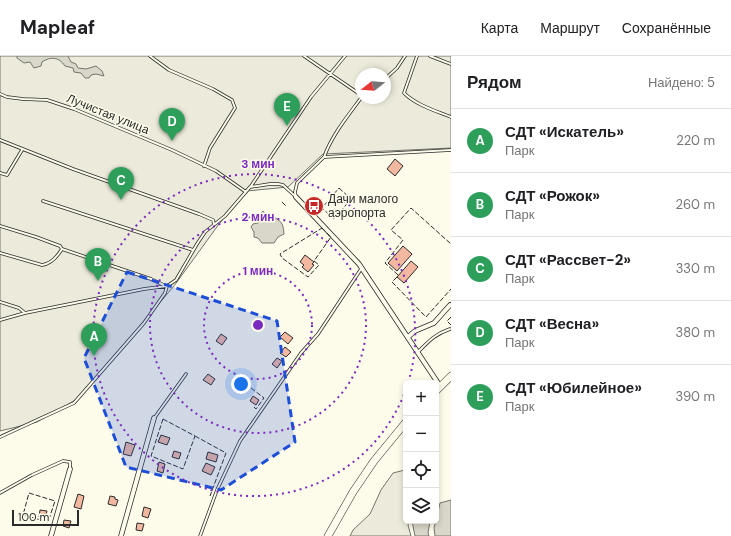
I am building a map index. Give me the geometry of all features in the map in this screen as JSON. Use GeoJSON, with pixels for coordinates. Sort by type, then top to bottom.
{"type":"FeatureCollection","features":[{"type":"Feature","properties":{"kind":"highway"},"geometry":{"type":"LineString","coordinates":[[439,387],[451,376]]}},
{"type":"Feature","properties":{"kind":"highway"},"geometry":{"type":"LineString","coordinates":[[328,536],[353,492],[374,461],[403,426]]}},
{"type":"Feature","properties":{"kind":"street"},"geometry":{"type":"LineString","coordinates":[[296,197],[362,268],[418,352],[434,380]]}},
{"type":"Feature","properties":{"kind":"street"},"geometry":{"type":"LineString","coordinates":[[408,337],[415,331],[434,322],[450,305]]}},
{"type":"Feature","properties":{"kind":"street"},"geometry":{"type":"LineString","coordinates":[[121,536],[154,418]]}},
{"type":"Feature","properties":{"kind":"street"},"geometry":{"type":"LineString","coordinates":[[51,536],[70,469]]}},
{"type":"Feature","properties":{"kind":"lane"},"geometry":{"type":"LineString","coordinates":[[150,56],[169,70],[213,89],[232,100],[234,103],[235,108],[210,148],[204,166]]}},
{"type":"Feature","properties":{"kind":"lane"},"geometry":{"type":"LineString","coordinates":[[304,56],[355,91]]}},
{"type":"Feature","properties":{"kind":"lane"},"geometry":{"type":"LineString","coordinates":[[0,320],[25,313],[167,286],[176,280],[205,232],[225,216],[250,187],[311,97],[345,56]]}},
{"type":"Feature","properties":{"kind":"lane"},"geometry":{"type":"LineString","coordinates":[[391,74],[398,68],[405,56]]}},
{"type":"Feature","properties":{"kind":"lane"},"geometry":{"type":"LineString","coordinates":[[417,56],[404,93],[408,98],[451,117]]}},
{"type":"Feature","properties":{"kind":"lane"},"geometry":{"type":"LineString","coordinates":[[430,56],[451,64]]}},
{"type":"Feature","properties":{"kind":"lane","name":"Лучистая улица"},"geometry":{"type":"LineString","coordinates":[[0,94],[7,97],[47,100],[74,109],[172,150],[216,171],[246,192]]}},
{"type":"Feature","properties":{"kind":"lane"},"geometry":{"type":"LineString","coordinates":[[296,197],[295,192],[297,183],[324,157],[328,145],[356,104]]}},
{"type":"Feature","properties":{"kind":"lane"},"geometry":{"type":"LineString","coordinates":[[0,140],[22,150],[168,202],[213,220],[214,224]]}},
{"type":"Feature","properties":{"kind":"lane"},"geometry":{"type":"LineString","coordinates":[[0,173],[7,175],[22,150]]}},
{"type":"Feature","properties":{"kind":"lane"},"geometry":{"type":"LineString","coordinates":[[324,157],[451,150]]}},
{"type":"Feature","properties":{"kind":"lane"},"geometry":{"type":"LineString","coordinates":[[250,187],[270,184],[283,185],[296,197]]}},
{"type":"Feature","properties":{"kind":"lane"},"geometry":{"type":"LineString","coordinates":[[43,201],[193,250]]}},
{"type":"Feature","properties":{"kind":"lane"},"geometry":{"type":"LineString","coordinates":[[0,226],[36,237],[60,246],[62,249],[151,279],[167,286]]}},
{"type":"Feature","properties":{"kind":"lane"},"geometry":{"type":"LineString","coordinates":[[0,253],[46,264],[52,261],[62,249]]}},
{"type":"Feature","properties":{"kind":"lane"},"geometry":{"type":"LineString","coordinates":[[200,536],[217,490],[240,441],[301,353],[318,334],[362,268]]}},
{"type":"Feature","properties":{"kind":"lane"},"geometry":{"type":"LineString","coordinates":[[0,437],[74,403],[126,346],[165,293],[167,286]]}},
{"type":"Feature","properties":{"kind":"lane"},"geometry":{"type":"LineString","coordinates":[[0,302],[19,308],[25,313]]}},
{"type":"Feature","properties":{"kind":"lane"},"geometry":{"type":"LineString","coordinates":[[418,352],[440,332],[450,329]]}},
{"type":"Feature","properties":{"kind":"lane"},"geometry":{"type":"LineString","coordinates":[[154,418],[186,374]]}},
{"type":"Feature","properties":{"kind":"lane"},"geometry":{"type":"LineString","coordinates":[[0,493],[63,461],[70,462],[70,469]]}},
{"type":"Feature","properties":{"kind":"highlighted area"},"geometry":{"type":"Polygon","coordinates":[[[127,272],[277,321],[295,442],[221,490],[126,467],[84,358],[127,272]]]}},
{"type":"Feature","properties":{"kind":"shaded area"},"geometry":{"type":"Polygon","coordinates":[[[0,56],[451,56],[451,148],[323,154],[288,187],[247,191],[219,224],[174,286],[77,399],[37,422],[0,431],[0,56]]]}},
{"type":"Feature","properties":{"kind":"shaded area"},"geometry":{"type":"Polygon","coordinates":[[[17,56],[68,56],[71,62],[76,64],[78,68],[86,69],[96,66],[102,71],[104,76],[96,74],[91,75],[89,78],[85,78],[81,73],[74,72],[73,68],[65,66],[55,58],[45,60],[42,62],[41,66],[34,68],[30,62],[24,63],[17,58],[17,56]]]}},
{"type":"Feature","properties":{"kind":"shaded area"},"geometry":{"type":"Polygon","coordinates":[[[263,211],[267,216],[271,215],[282,224],[284,234],[278,237],[274,243],[262,243],[258,238],[254,237],[254,232],[251,227],[253,224],[258,223],[261,218],[260,214],[263,211]]]}},
{"type":"Feature","properties":{"kind":"shaded area"},"geometry":{"type":"Polygon","coordinates":[[[403,470],[403,524],[408,524],[411,536],[350,536],[353,530],[370,514],[381,490],[393,473],[403,470]]]}},
{"type":"Feature","properties":{"kind":"shaded area"},"geometry":{"type":"Polygon","coordinates":[[[451,500],[451,536],[435,536],[434,528],[435,524],[439,524],[440,503],[451,500]]]}},
{"type":"Feature","properties":{"kind":"shaded area"},"geometry":{"type":"Polygon","coordinates":[[[413,524],[430,524],[429,536],[415,536],[413,524]]]}},
{"type":"Feature","properties":{"kind":"building"},"geometry":{"type":"Polygon","coordinates":[[[395,159],[403,166],[395,176],[387,169],[395,159]]]}},
{"type":"Feature","properties":{"kind":"building"},"geometry":{"type":"Polygon","coordinates":[[[403,246],[412,254],[397,271],[388,263],[403,246]]]}},
{"type":"Feature","properties":{"kind":"building"},"geometry":{"type":"Polygon","coordinates":[[[305,255],[314,262],[312,264],[314,265],[308,272],[302,267],[304,265],[300,262],[305,255]]]}},
{"type":"Feature","properties":{"kind":"building"},"geometry":{"type":"Polygon","coordinates":[[[411,261],[418,267],[404,283],[397,277],[411,261]]]}},
{"type":"Feature","properties":{"kind":"building"},"geometry":{"type":"Polygon","coordinates":[[[285,332],[293,338],[288,344],[280,337],[285,332]]]}},
{"type":"Feature","properties":{"kind":"building"},"geometry":{"type":"Polygon","coordinates":[[[221,334],[227,338],[222,345],[216,341],[221,334]]]}},
{"type":"Feature","properties":{"kind":"building"},"geometry":{"type":"Polygon","coordinates":[[[285,347],[291,352],[286,357],[280,353],[285,347]]]}},
{"type":"Feature","properties":{"kind":"building"},"geometry":{"type":"Polygon","coordinates":[[[277,358],[282,361],[277,368],[272,364],[277,358]]]}},
{"type":"Feature","properties":{"kind":"building"},"geometry":{"type":"Polygon","coordinates":[[[208,374],[215,379],[211,385],[203,380],[208,374]]]}},
{"type":"Feature","properties":{"kind":"building"},"geometry":{"type":"Polygon","coordinates":[[[253,396],[259,400],[256,405],[250,401],[253,396]]]}},
{"type":"Feature","properties":{"kind":"building"},"geometry":{"type":"Polygon","coordinates":[[[161,435],[170,438],[167,445],[158,442],[161,435]]]}},
{"type":"Feature","properties":{"kind":"building"},"geometry":{"type":"Polygon","coordinates":[[[126,442],[135,445],[131,456],[123,454],[126,442]]]}},
{"type":"Feature","properties":{"kind":"building"},"geometry":{"type":"Polygon","coordinates":[[[174,451],[181,453],[179,459],[172,457],[174,451]]]}},
{"type":"Feature","properties":{"kind":"building"},"geometry":{"type":"Polygon","coordinates":[[[208,452],[218,455],[216,462],[206,459],[208,452]]]}},
{"type":"Feature","properties":{"kind":"building"},"geometry":{"type":"Polygon","coordinates":[[[159,462],[165,464],[163,473],[157,471],[159,462]]]}},
{"type":"Feature","properties":{"kind":"building"},"geometry":{"type":"Polygon","coordinates":[[[206,463],[215,467],[211,475],[202,471],[206,463]]]}},
{"type":"Feature","properties":{"kind":"building"},"geometry":{"type":"Polygon","coordinates":[[[78,494],[84,496],[81,509],[74,507],[78,494]]]}},
{"type":"Feature","properties":{"kind":"building"},"geometry":{"type":"Polygon","coordinates":[[[110,496],[115,497],[115,499],[118,500],[116,506],[108,504],[110,496]]]}},
{"type":"Feature","properties":{"kind":"building"},"geometry":{"type":"Polygon","coordinates":[[[144,507],[151,509],[148,518],[142,516],[144,507]]]}},
{"type":"Feature","properties":{"kind":"building"},"geometry":{"type":"Polygon","coordinates":[[[40,510],[47,511],[45,518],[39,517],[40,510]]]}},
{"type":"Feature","properties":{"kind":"building"},"geometry":{"type":"Polygon","coordinates":[[[64,520],[71,521],[69,528],[63,526],[64,520]]]}},
{"type":"Feature","properties":{"kind":"building"},"geometry":{"type":"Polygon","coordinates":[[[137,523],[144,524],[142,531],[136,530],[137,523]]]}},
{"type":"Feature","properties":{"kind":"fence"},"geometry":{"type":"LineString","coordinates":[[339,188],[351,199],[334,219],[322,208],[339,188]]}},
{"type":"Feature","properties":{"kind":"fence"},"geometry":{"type":"LineString","coordinates":[[282,202],[286,206]]}},
{"type":"Feature","properties":{"kind":"fence"},"geometry":{"type":"LineString","coordinates":[[398,275],[385,263],[403,240],[391,230],[411,208],[451,244]]}},
{"type":"Feature","properties":{"kind":"fence"},"geometry":{"type":"LineString","coordinates":[[322,228],[331,237],[314,261],[319,265],[308,277],[282,258],[280,254],[322,228]]}},
{"type":"Feature","properties":{"kind":"fence"},"geometry":{"type":"LineString","coordinates":[[397,277],[392,282],[426,317],[451,289]]}},
{"type":"Feature","properties":{"kind":"fence"},"geometry":{"type":"LineString","coordinates":[[451,317],[447,321],[451,325]]}},
{"type":"Feature","properties":{"kind":"fence"},"geometry":{"type":"LineString","coordinates":[[251,388],[264,398],[256,409],[254,407]]}},
{"type":"Feature","properties":{"kind":"fence"},"geometry":{"type":"LineString","coordinates":[[163,419],[195,436],[183,469],[151,456],[163,419]]}},
{"type":"Feature","properties":{"kind":"fence"},"geometry":{"type":"LineString","coordinates":[[195,436],[226,453],[210,496]]}},
{"type":"Feature","properties":{"kind":"fence"},"geometry":{"type":"LineString","coordinates":[[29,493],[55,501],[48,522],[23,515],[29,493]]}},
{"type":"Feature","properties":{"kind":"place","name":"СДТ «Юбилейное»"},"geometry":{"type":"Point","coordinates":[287,126]}},
{"type":"Feature","properties":{"kind":"place","name":"СДТ «Весна»"},"geometry":{"type":"Point","coordinates":[172,141]}},
{"type":"Feature","properties":{"kind":"place","name":"СДТ «Рассвет-2»"},"geometry":{"type":"Point","coordinates":[121,200]}},
{"type":"Feature","properties":{"kind":"place","name":"Дачи малого аэропорта"},"geometry":{"type":"Point","coordinates":[314,206]}},
{"type":"Feature","properties":{"kind":"place","name":"СДТ «Рожок»"},"geometry":{"type":"Point","coordinates":[98,281]}},
{"type":"Feature","properties":{"kind":"place","name":"СДТ «Искатель»"},"geometry":{"type":"Point","coordinates":[94,356]}}]}
